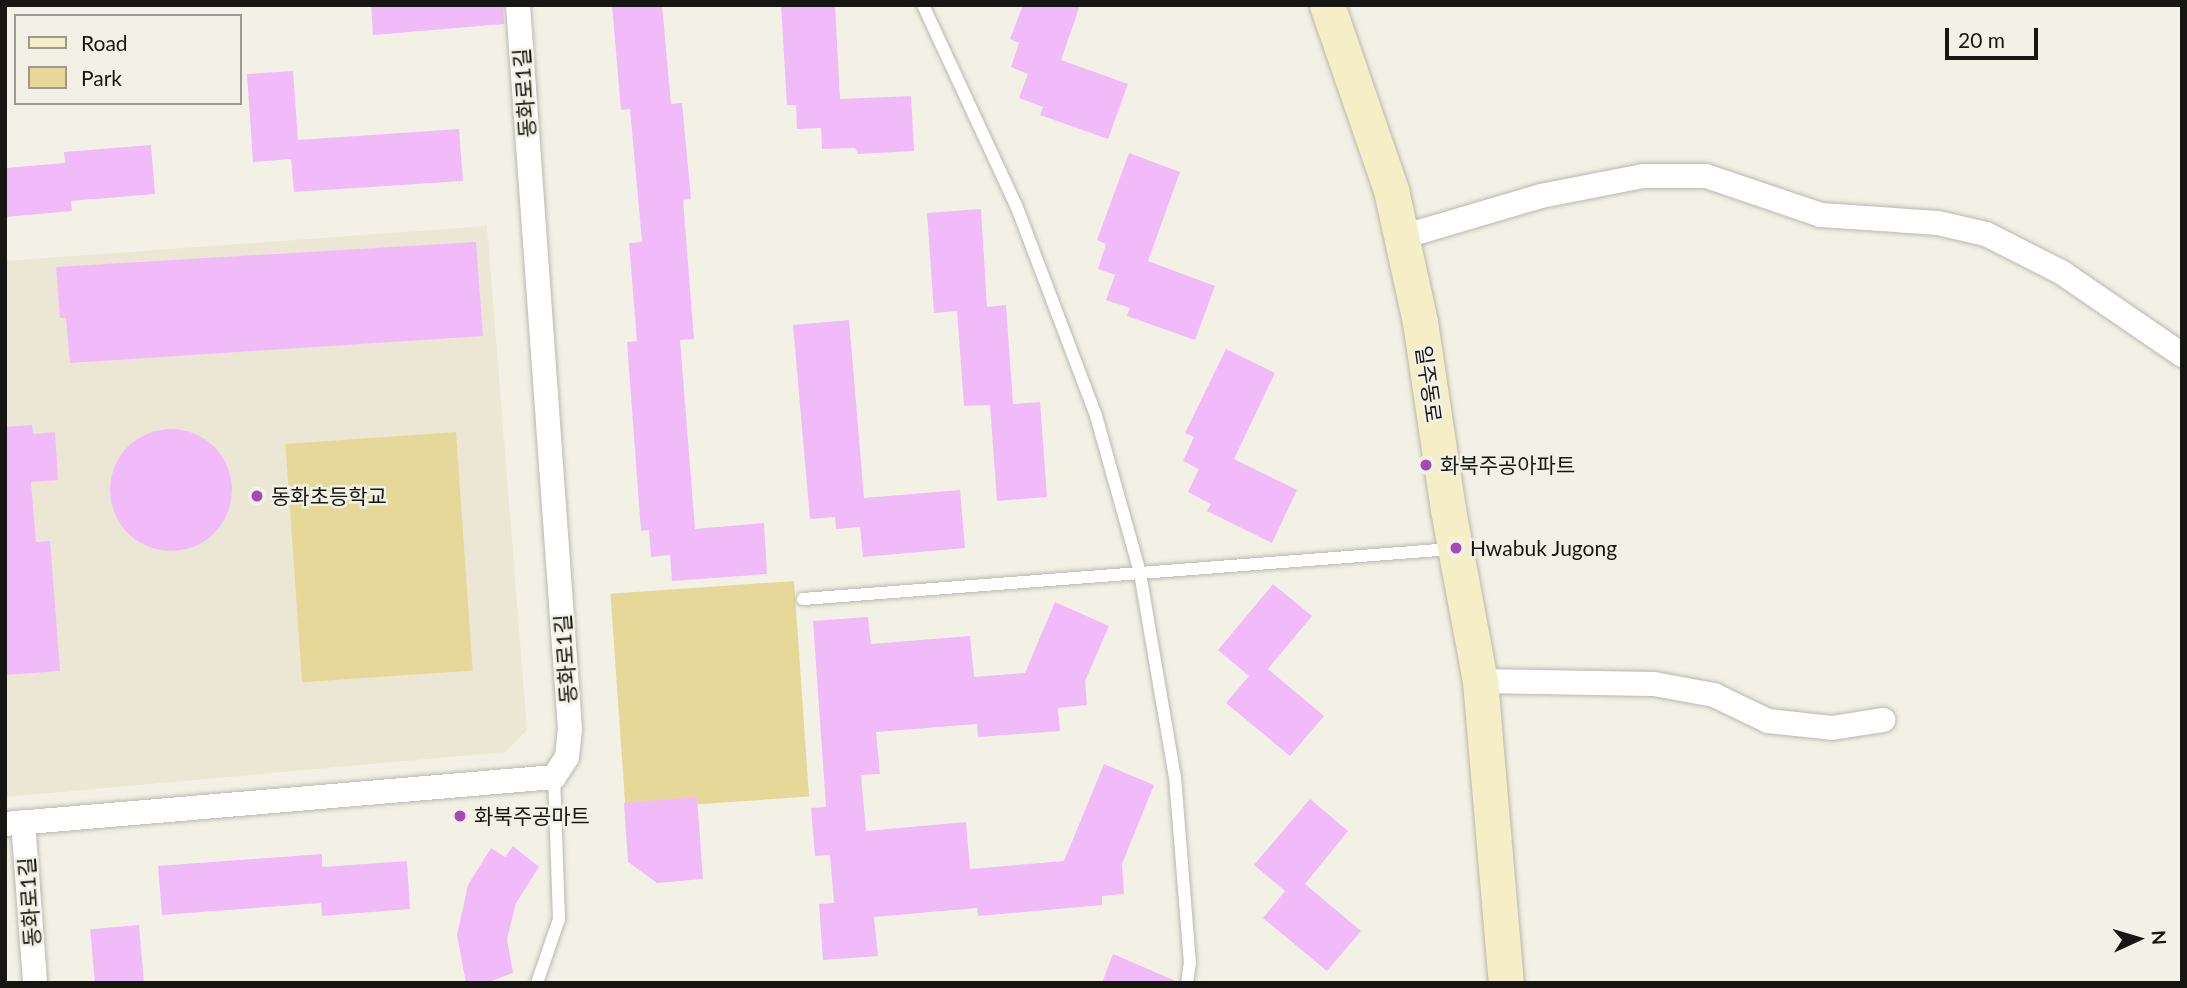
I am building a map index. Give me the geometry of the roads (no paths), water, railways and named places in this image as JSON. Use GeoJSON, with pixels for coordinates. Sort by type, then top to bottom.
{"type":"FeatureCollection","features":[{"type":"Feature","properties":{"kind":"main road","name":"일주동로"},"geometry":{"type":"LineString","coordinates":[[1327,5],[1387,178],[1420,321],[1455,549],[1480,681],[1506,983]]}},
{"type":"Feature","properties":{"kind":"street","name":"동화로1길"},"geometry":{"type":"LineString","coordinates":[[35,983],[14,823],[554,777],[567,757],[570,729],[518,5]]}},
{"type":"Feature","properties":{"kind":"street"},"geometry":{"type":"LineString","coordinates":[[1402,237],[1541,197],[1643,176],[1706,176],[1821,215],[1938,223],[1986,234],[2061,272],[2182,355]]}},
{"type":"Feature","properties":{"kind":"street"},"geometry":{"type":"LineString","coordinates":[[1480,681],[1654,684],[1714,695],[1769,721],[1832,729],[1883,720]]}},
{"type":"Feature","properties":{"kind":"lane"},"geometry":{"type":"LineString","coordinates":[[923,5],[1016,205],[1096,416],[1140,573],[1175,777],[1189,962],[1186,983]]}},
{"type":"Feature","properties":{"kind":"lane"},"geometry":{"type":"LineString","coordinates":[[803,599],[1455,549]]}},
{"type":"Feature","properties":{"kind":"lane"},"geometry":{"type":"LineString","coordinates":[[537,983],[559,919],[554,777]]}},
{"type":"Feature","properties":{"kind":"place","name":"화북주공아파트"},"geometry":{"type":"Point","coordinates":[1426,465]}},
{"type":"Feature","properties":{"kind":"place","name":"동화초등학교"},"geometry":{"type":"Point","coordinates":[257,496]}},
{"type":"Feature","properties":{"kind":"place","name":"Hwabuk Jugong"},"geometry":{"type":"Point","coordinates":[1456,548]}},
{"type":"Feature","properties":{"kind":"place","name":"화북주공마트"},"geometry":{"type":"Point","coordinates":[460,816]}}]}
